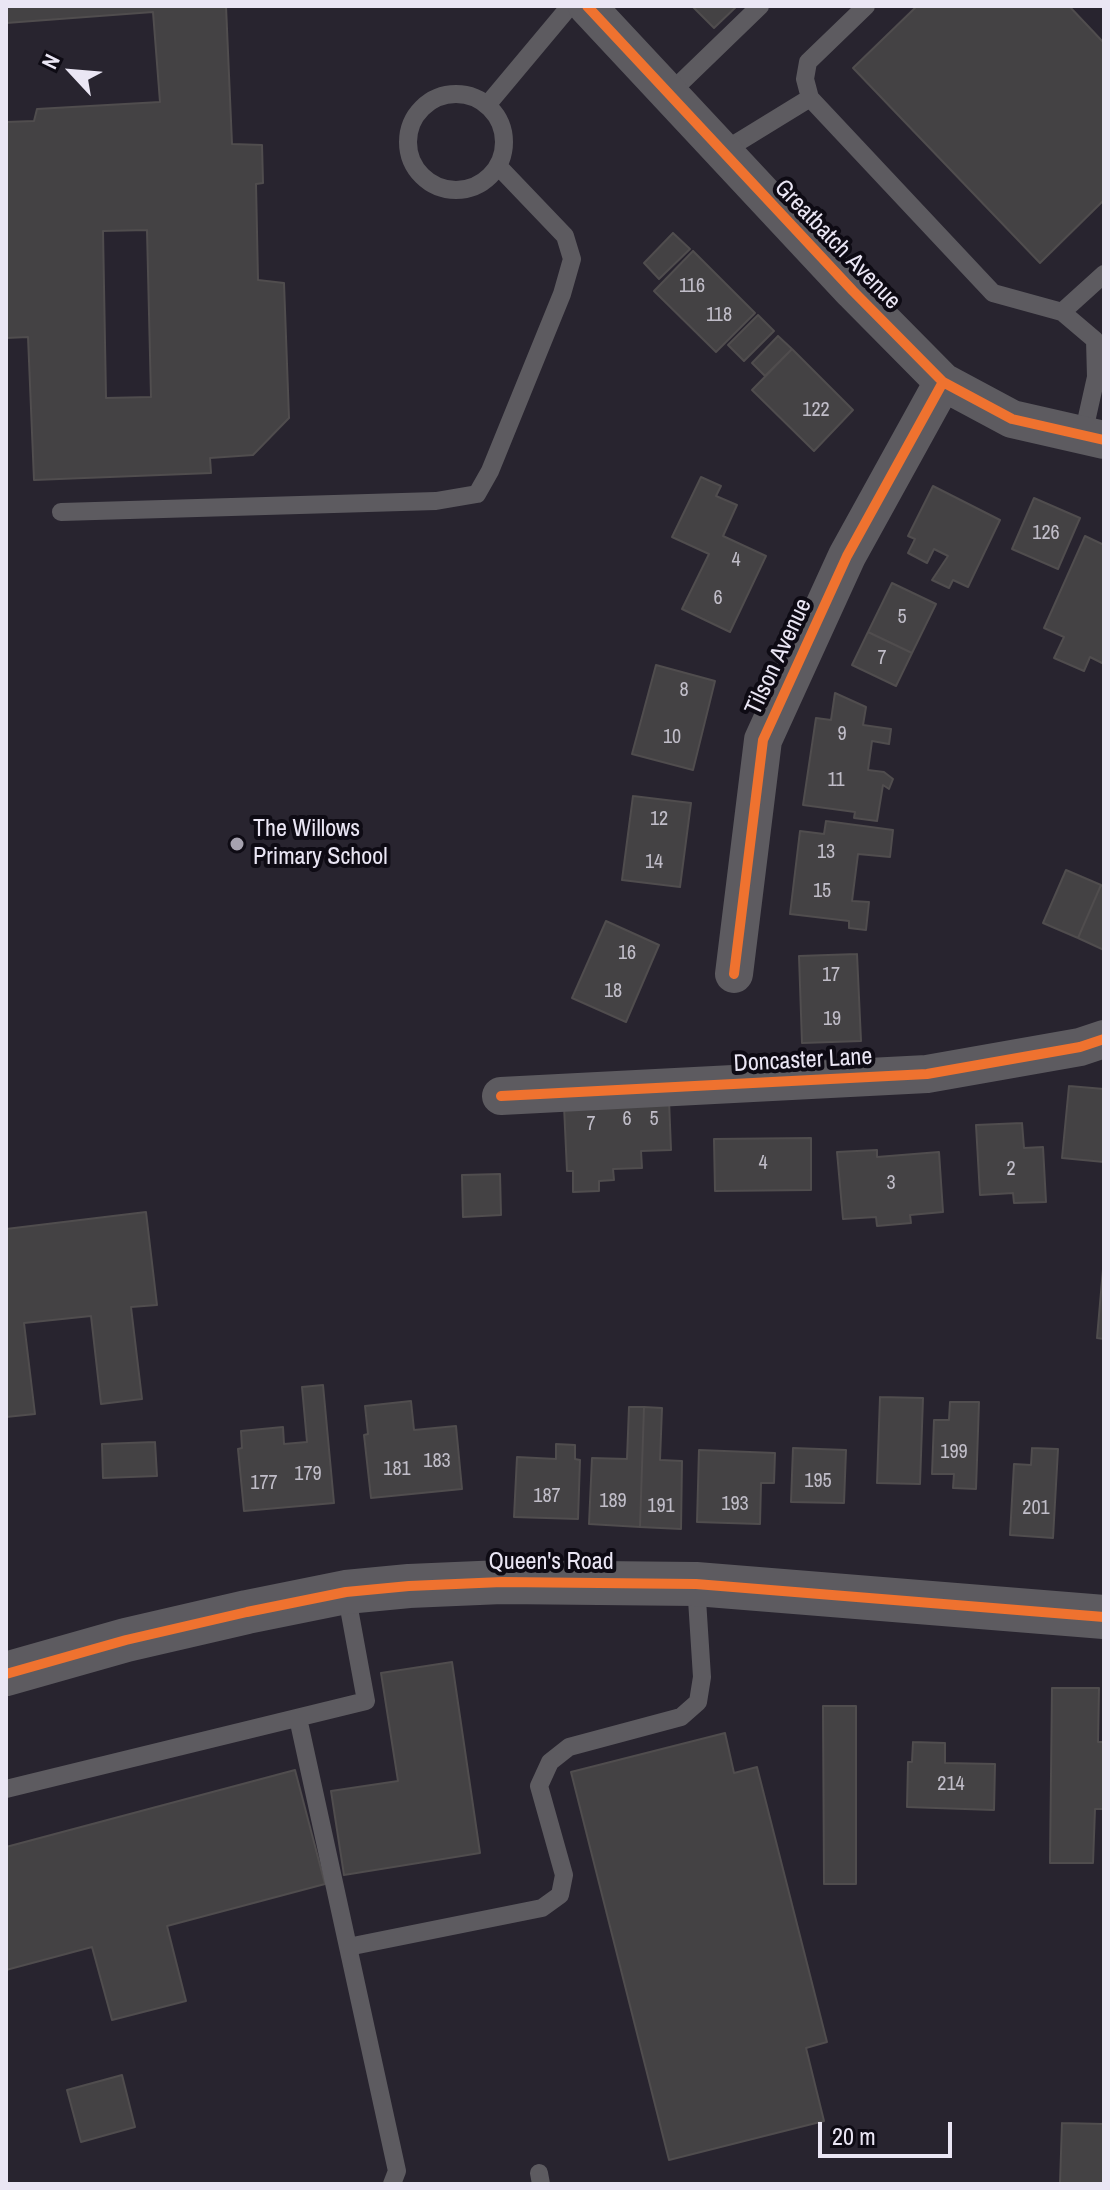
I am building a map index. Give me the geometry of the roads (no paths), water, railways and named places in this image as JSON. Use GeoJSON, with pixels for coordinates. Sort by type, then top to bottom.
{"type":"FeatureCollection","features":[{"type":"Feature","properties":{"kind":"street","name":"Greatbatch Avenue"},"geometry":{"type":"LineString","coordinates":[[587,6],[943,382],[1012,419],[1094,438]]}},
{"type":"Feature","properties":{"kind":"street","name":"Tilson Avenue"},"geometry":{"type":"LineString","coordinates":[[734,974],[763,740],[847,556],[943,382]]}},
{"type":"Feature","properties":{"kind":"street","name":"Doncaster Lane"},"geometry":{"type":"LineString","coordinates":[[501,1096],[927,1074],[1080,1047],[1104,1039]]}},
{"type":"Feature","properties":{"kind":"street","name":"Queen's Road"},"geometry":{"type":"LineString","coordinates":[[6,1674],[126,1640],[346,1592],[502,1582],[696,1584],[1104,1617]]}},
{"type":"Feature","properties":{"kind":"lane"},"geometry":{"type":"LineString","coordinates":[[488,104],[570,6]]}},
{"type":"Feature","properties":{"kind":"lane"},"geometry":{"type":"LineString","coordinates":[[669,94],[760,6]]}},
{"type":"Feature","properties":{"kind":"lane"},"geometry":{"type":"LineString","coordinates":[[866,6],[808,62],[805,79],[810,98],[993,293],[1062,312],[1095,340],[1094,438]]}},
{"type":"Feature","properties":{"kind":"lane"},"geometry":{"type":"LineString","coordinates":[[457,92],[474,96],[488,104],[499,118],[505,134],[505,151],[499,167],[485,182],[469,189],[452,190],[436,186],[421,175],[411,161],[408,144],[421,99],[457,92]]}},
{"type":"Feature","properties":{"kind":"lane"},"geometry":{"type":"LineString","coordinates":[[722,152],[810,98]]}},
{"type":"Feature","properties":{"kind":"lane"},"geometry":{"type":"LineString","coordinates":[[61,512],[436,501],[477,494],[490,471],[556,309],[572,259],[565,236],[499,167]]}},
{"type":"Feature","properties":{"kind":"lane"},"geometry":{"type":"LineString","coordinates":[[1062,312],[1104,274]]}},
{"type":"Feature","properties":{"kind":"lane"},"geometry":{"type":"LineString","coordinates":[[348,1947],[542,1908],[560,1895],[564,1875],[539,1786],[550,1762],[569,1747],[681,1717],[698,1702],[702,1677],[696,1584]]}},
{"type":"Feature","properties":{"kind":"lane"},"geometry":{"type":"LineString","coordinates":[[6,1789],[366,1701],[346,1592]]}},
{"type":"Feature","properties":{"kind":"lane"},"geometry":{"type":"LineString","coordinates":[[298,1718],[397,2171],[392,2184]]}},
{"type":"Feature","properties":{"kind":"place","name":"The Willows Primary School"},"geometry":{"type":"Point","coordinates":[237,844]}}]}
